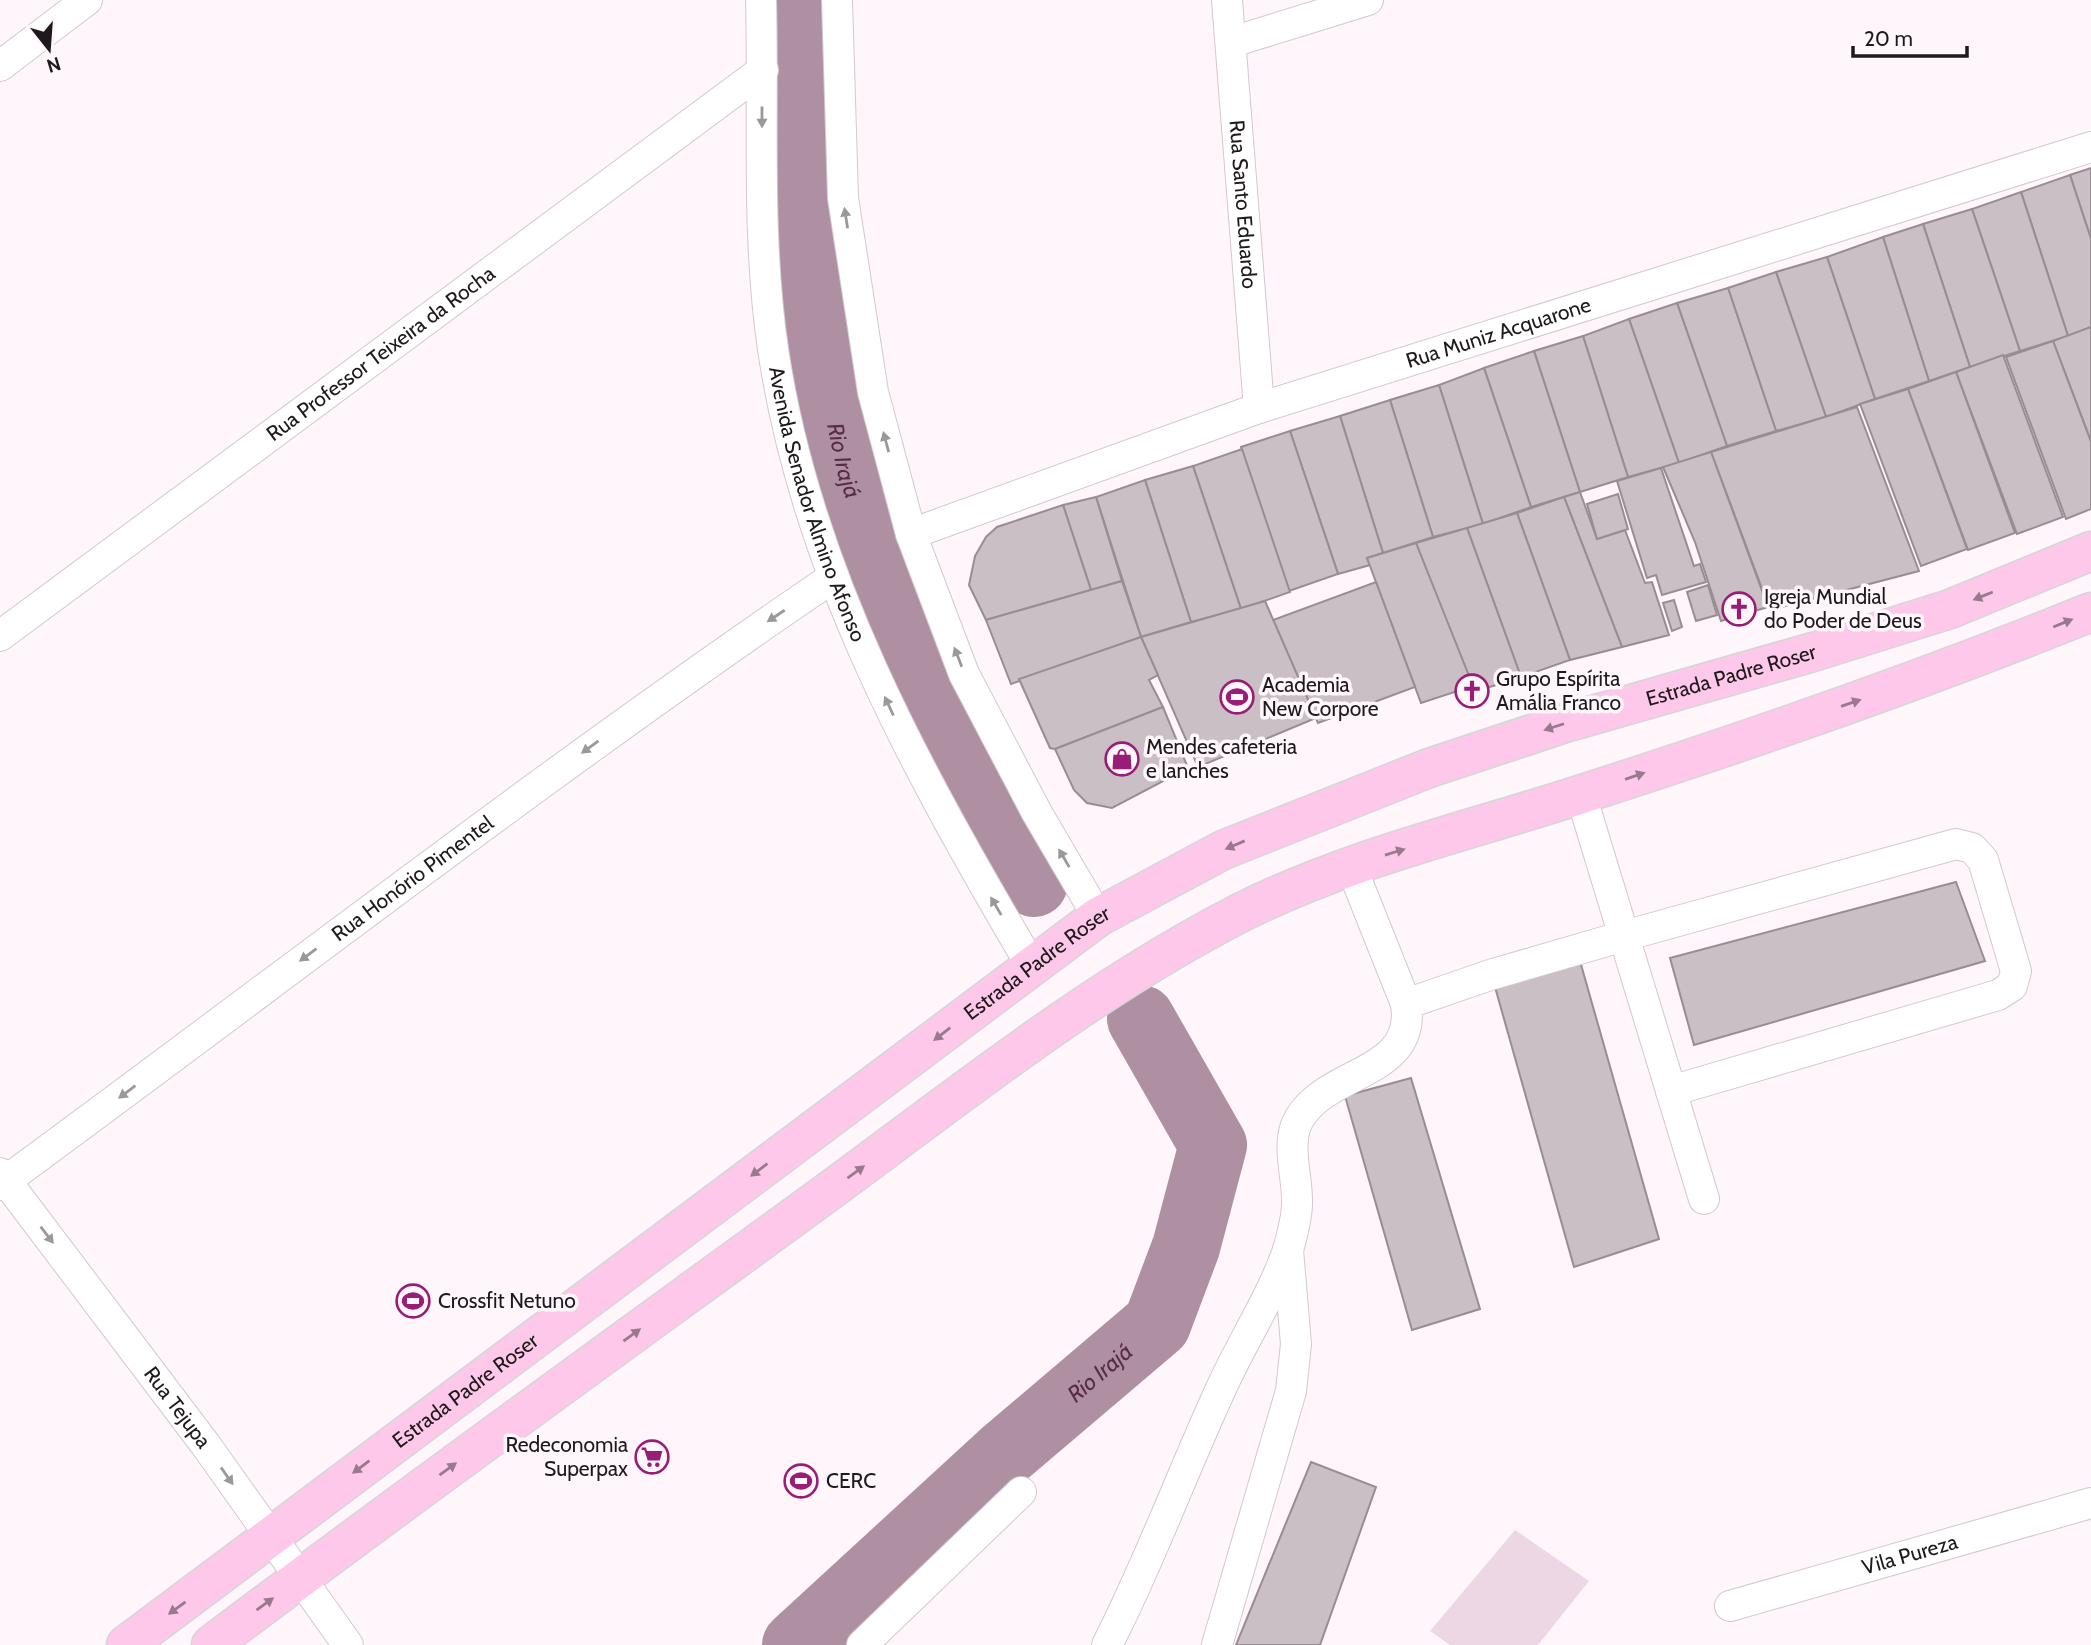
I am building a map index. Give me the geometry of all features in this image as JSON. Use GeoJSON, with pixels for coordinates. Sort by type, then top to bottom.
{"type":"FeatureCollection","features":[{"type":"Feature","properties":{"kind":"main road","name":"Estrada Padre Roser"},"geometry":{"type":"LineString","coordinates":[[126,1645],[1098,917],[1223,850],[1417,773],[1565,723],[1813,653],[1950,610],[2091,551]]}},
{"type":"Feature","properties":{"kind":"main road"},"geometry":{"type":"LineString","coordinates":[[211,1645],[1086,1005],[1186,942],[1304,883],[1581,795],[1949,670],[2091,612]]}},
{"type":"Feature","properties":{"kind":"street"},"geometry":{"type":"LineString","coordinates":[[0,66],[87,0]]}},
{"type":"Feature","properties":{"kind":"street","name":"Avenida Senador Almino Afonso"},"geometry":{"type":"LineString","coordinates":[[761,0],[762,224],[773,349],[799,468],[832,578],[890,709],[947,823],[1031,965]]}},
{"type":"Feature","properties":{"kind":"street"},"geometry":{"type":"LineString","coordinates":[[837,0],[843,198],[873,392],[911,534],[964,674],[1037,813],[1098,917]]}},
{"type":"Feature","properties":{"kind":"street","name":"Rua Santo Eduardo"},"geometry":{"type":"LineString","coordinates":[[1227,0],[1259,408]]}},
{"type":"Feature","properties":{"kind":"street"},"geometry":{"type":"LineString","coordinates":[[1232,42],[1368,0]]}},
{"type":"Feature","properties":{"kind":"street","name":"Rua Professor Teixeira da Rocha"},"geometry":{"type":"LineString","coordinates":[[0,636],[763,70]]}},
{"type":"Feature","properties":{"kind":"street","name":"Rua Muniz Acquarone"},"geometry":{"type":"LineString","coordinates":[[911,534],[1259,408],[2091,147]]}},
{"type":"Feature","properties":{"kind":"street","name":"Rua Honório Pimentel"},"geometry":{"type":"LineString","coordinates":[[2,1180],[680,681],[832,578]]}},
{"type":"Feature","properties":{"kind":"street"},"geometry":{"type":"LineString","coordinates":[[1581,795],[1704,1199]]}},
{"type":"Feature","properties":{"kind":"street"},"geometry":{"type":"LineString","coordinates":[[1406,1004],[1490,975],[1624,936],[1956,844],[1972,848],[1983,860],[2016,971],[2012,986],[1998,996],[1671,1091]]}},
{"type":"Feature","properties":{"kind":"street"},"geometry":{"type":"LineString","coordinates":[[1107,1645],[1234,1359],[1288,1249],[1297,1204],[1293,1157],[1298,1121],[1312,1101],[1387,1057],[1402,1042],[1409,1023],[1406,1004],[1352,866]]}},
{"type":"Feature","properties":{"kind":"street","name":"Rua Tejupa"},"geometry":{"type":"LineString","coordinates":[[2,1180],[205,1444],[348,1645]]}},
{"type":"Feature","properties":{"kind":"street"},"geometry":{"type":"LineString","coordinates":[[1217,1645],[1291,1391],[1296,1344],[1288,1249]]}},
{"type":"Feature","properties":{"kind":"street"},"geometry":{"type":"LineString","coordinates":[[862,1645],[1021,1492]]}},
{"type":"Feature","properties":{"kind":"street","name":"Vila Pureza"},"geometry":{"type":"LineString","coordinates":[[1730,1606],[2091,1503]]}},
{"type":"Feature","properties":{"kind":"shaded area"},"geometry":{"type":"Polygon","coordinates":[[[1515,1530],[1589,1581],[1538,1645],[1450,1645],[1430,1631],[1515,1530]]]}},
{"type":"Feature","properties":{"kind":"building"},"geometry":{"type":"Polygon","coordinates":[[[2091,168],[2091,239],[2070,175],[2091,168]]]}},
{"type":"Feature","properties":{"kind":"building"},"geometry":{"type":"Polygon","coordinates":[[[2070,175],[2091,239],[2091,327],[2068,336],[2021,192],[2070,175]]]}},
{"type":"Feature","properties":{"kind":"building"},"geometry":{"type":"Polygon","coordinates":[[[2021,192],[2068,336],[2020,351],[1972,209],[2021,192]]]}},
{"type":"Feature","properties":{"kind":"building"},"geometry":{"type":"Polygon","coordinates":[[[1972,209],[2020,351],[1970,367],[1923,224],[1972,209]]]}},
{"type":"Feature","properties":{"kind":"building"},"geometry":{"type":"Polygon","coordinates":[[[1923,224],[1970,367],[1929,381],[1883,237],[1923,224]]]}},
{"type":"Feature","properties":{"kind":"building"},"geometry":{"type":"Polygon","coordinates":[[[1883,237],[1929,381],[1875,399],[1827,257],[1883,237]]]}},
{"type":"Feature","properties":{"kind":"building"},"geometry":{"type":"Polygon","coordinates":[[[1827,257],[1875,399],[1826,417],[1776,272],[1827,257]]]}},
{"type":"Feature","properties":{"kind":"building"},"geometry":{"type":"Polygon","coordinates":[[[1776,272],[1826,417],[1776,431],[1728,288],[1776,272]]]}},
{"type":"Feature","properties":{"kind":"building"},"geometry":{"type":"Polygon","coordinates":[[[1728,288],[1776,431],[1727,446],[1677,303],[1728,288]]]}},
{"type":"Feature","properties":{"kind":"building"},"geometry":{"type":"Polygon","coordinates":[[[1677,303],[1727,446],[1679,463],[1629,319],[1677,303]]]}},
{"type":"Feature","properties":{"kind":"building"},"geometry":{"type":"Polygon","coordinates":[[[1629,319],[1679,463],[1628,477],[1583,336],[1629,319]]]}},
{"type":"Feature","properties":{"kind":"building"},"geometry":{"type":"Polygon","coordinates":[[[2091,327],[2091,441],[2053,341],[2091,327]]]}},
{"type":"Feature","properties":{"kind":"building"},"geometry":{"type":"Polygon","coordinates":[[[1583,336],[1628,477],[1580,492],[1534,351],[1583,336]]]}},
{"type":"Feature","properties":{"kind":"building"},"geometry":{"type":"Polygon","coordinates":[[[2053,341],[2091,442],[2091,509],[2066,519],[2006,357],[2053,341]]]}},
{"type":"Feature","properties":{"kind":"building"},"geometry":{"type":"Polygon","coordinates":[[[1534,351],[1580,492],[1531,507],[1484,368],[1534,351]]]}},
{"type":"Feature","properties":{"kind":"building"},"geometry":{"type":"Polygon","coordinates":[[[2003,355],[2063,517],[2017,534],[1956,372],[2003,355]]]}},
{"type":"Feature","properties":{"kind":"building"},"geometry":{"type":"Polygon","coordinates":[[[1484,368],[1531,507],[1483,524],[1439,385],[1484,368]]]}},
{"type":"Feature","properties":{"kind":"building"},"geometry":{"type":"Polygon","coordinates":[[[1956,372],[2015,533],[1968,550],[1908,389],[1956,372]]]}},
{"type":"Feature","properties":{"kind":"building"},"geometry":{"type":"Polygon","coordinates":[[[1439,385],[1483,524],[1433,537],[1390,400],[1439,385]]]}},
{"type":"Feature","properties":{"kind":"building"},"geometry":{"type":"Polygon","coordinates":[[[1908,389],[1967,549],[1921,566],[1860,404],[1908,389]]]}},
{"type":"Feature","properties":{"kind":"building"},"geometry":{"type":"Polygon","coordinates":[[[1390,400],[1433,537],[1383,553],[1340,416],[1390,400]]]}},
{"type":"Feature","properties":{"kind":"building"},"geometry":{"type":"Polygon","coordinates":[[[1857,407],[1919,571],[1770,610],[1711,452],[1857,407]]]}},
{"type":"Feature","properties":{"kind":"building"},"geometry":{"type":"Polygon","coordinates":[[[1340,416],[1383,553],[1367,558],[1370,565],[1338,574],[1290,431],[1340,416]]]}},
{"type":"Feature","properties":{"kind":"building"},"geometry":{"type":"Polygon","coordinates":[[[1290,431],[1338,574],[1289,591],[1241,447],[1290,431]]]}},
{"type":"Feature","properties":{"kind":"building"},"geometry":{"type":"Polygon","coordinates":[[[1242,449],[1290,592],[1241,609],[1193,466],[1242,449]]]}},
{"type":"Feature","properties":{"kind":"building"},"geometry":{"type":"Polygon","coordinates":[[[1711,452],[1768,607],[1721,621],[1695,542],[1663,467],[1711,452]]]}},
{"type":"Feature","properties":{"kind":"building"},"geometry":{"type":"Polygon","coordinates":[[[1193,466],[1241,609],[1191,622],[1145,480],[1193,466]]]}},
{"type":"Feature","properties":{"kind":"building"},"geometry":{"type":"Polygon","coordinates":[[[1661,468],[1694,566],[1700,564],[1706,582],[1662,595],[1656,575],[1647,578],[1617,481],[1661,468]]]}},
{"type":"Feature","properties":{"kind":"building"},"geometry":{"type":"Polygon","coordinates":[[[1145,480],[1191,622],[1141,637],[1096,497],[1145,480]]]}},
{"type":"Feature","properties":{"kind":"building"},"geometry":{"type":"Polygon","coordinates":[[[1580,492],[1597,539],[1625,530],[1645,583],[1652,582],[1669,635],[1622,647],[1564,497],[1580,492]]]}},
{"type":"Feature","properties":{"kind":"building"},"geometry":{"type":"Polygon","coordinates":[[[1618,494],[1628,529],[1597,539],[1587,504],[1618,494]]]}},
{"type":"Feature","properties":{"kind":"building"},"geometry":{"type":"Polygon","coordinates":[[[1096,497],[1122,581],[1091,590],[1063,505],[1096,497]]]}},
{"type":"Feature","properties":{"kind":"building"},"geometry":{"type":"Polygon","coordinates":[[[1564,497],[1622,647],[1570,660],[1517,513],[1564,497]]]}},
{"type":"Feature","properties":{"kind":"building"},"geometry":{"type":"Polygon","coordinates":[[[1063,505],[1091,590],[986,620],[969,585],[975,556],[986,537],[997,527],[1063,505]]]}},
{"type":"Feature","properties":{"kind":"building"},"geometry":{"type":"Polygon","coordinates":[[[1517,513],[1570,660],[1521,677],[1467,528],[1517,513]]]}},
{"type":"Feature","properties":{"kind":"building"},"geometry":{"type":"Polygon","coordinates":[[[1467,528],[1521,677],[1474,692],[1416,543],[1467,528]]]}},
{"type":"Feature","properties":{"kind":"building"},"geometry":{"type":"Polygon","coordinates":[[[1416,543],[1473,686],[1421,703],[1367,558],[1416,543]]]}},
{"type":"Feature","properties":{"kind":"building"},"geometry":{"type":"Polygon","coordinates":[[[1122,581],[1141,637],[1011,684],[986,620],[1122,581]]]}},
{"type":"Feature","properties":{"kind":"building"},"geometry":{"type":"Polygon","coordinates":[[[1376,582],[1415,687],[1318,723],[1273,620],[1376,582]]]}},
{"type":"Feature","properties":{"kind":"building"},"geometry":{"type":"Polygon","coordinates":[[[1708,585],[1717,615],[1696,621],[1687,592],[1708,585]]]}},
{"type":"Feature","properties":{"kind":"building"},"geometry":{"type":"Polygon","coordinates":[[[1674,600],[1682,627],[1672,631],[1663,603],[1674,600]]]}},
{"type":"Feature","properties":{"kind":"building","name":"Academia New Corpore"},"geometry":{"type":"Polygon","coordinates":[[[1265,601],[1316,718],[1198,767],[1141,637],[1265,601]]]}},
{"type":"Feature","properties":{"kind":"building"},"geometry":{"type":"Polygon","coordinates":[[[1141,637],[1158,675],[1149,680],[1163,707],[1055,749],[1050,748],[1019,679],[1141,637]]]}},
{"type":"Feature","properties":{"kind":"building","name":"Mendes cafeteria e lanches"},"geometry":{"type":"Polygon","coordinates":[[[1163,707],[1188,768],[1112,808],[1087,803],[1074,790],[1055,749],[1163,707]]]}},
{"type":"Feature","properties":{"kind":"building"},"geometry":{"type":"Polygon","coordinates":[[[1956,882],[1985,961],[1694,1045],[1670,958],[1956,882]]]}},
{"type":"Feature","properties":{"kind":"building"},"geometry":{"type":"Polygon","coordinates":[[[1580,961],[1659,1239],[1574,1267],[1495,987],[1580,961]]]}},
{"type":"Feature","properties":{"kind":"building"},"geometry":{"type":"Polygon","coordinates":[[[1411,1078],[1480,1309],[1412,1330],[1345,1096],[1411,1078]]]}},
{"type":"Feature","properties":{"kind":"building"},"geometry":{"type":"Polygon","coordinates":[[[1311,1462],[1376,1487],[1320,1645],[1236,1645],[1311,1462]]]}},
{"type":"Feature","properties":{"kind":"waterway","name":"Rio Irajá"},"geometry":{"type":"LineString","coordinates":[[797,0],[800,156],[821,358],[846,475],[908,644],[1034,883]]}},
{"type":"Feature","properties":{"kind":"waterway","name":"Rio Irajá"},"geometry":{"type":"LineString","coordinates":[[796,1645],[1004,1454],[1157,1324],[1186,1247],[1213,1145],[1141,1019]]}},
{"type":"Feature","properties":{"kind":"place","name":"Igreja Mundial do Poder de Deus"},"geometry":{"type":"Point","coordinates":[1739,609]}},
{"type":"Feature","properties":{"kind":"place","name":"Grupo Espírita Amália Franco"},"geometry":{"type":"Point","coordinates":[1472,691]}},
{"type":"Feature","properties":{"kind":"place","name":"Academia New Corpore"},"geometry":{"type":"Point","coordinates":[1237,697]}},
{"type":"Feature","properties":{"kind":"place","name":"Mendes cafeteria e lanches"},"geometry":{"type":"Point","coordinates":[1122,759]}},
{"type":"Feature","properties":{"kind":"place","name":"Crossfit Netuno"},"geometry":{"type":"Point","coordinates":[413,1301]}},
{"type":"Feature","properties":{"kind":"place","name":"Redeconomia Superpax"},"geometry":{"type":"Point","coordinates":[652,1457]}},
{"type":"Feature","properties":{"kind":"place","name":"CERC"},"geometry":{"type":"Point","coordinates":[801,1481]}}]}
